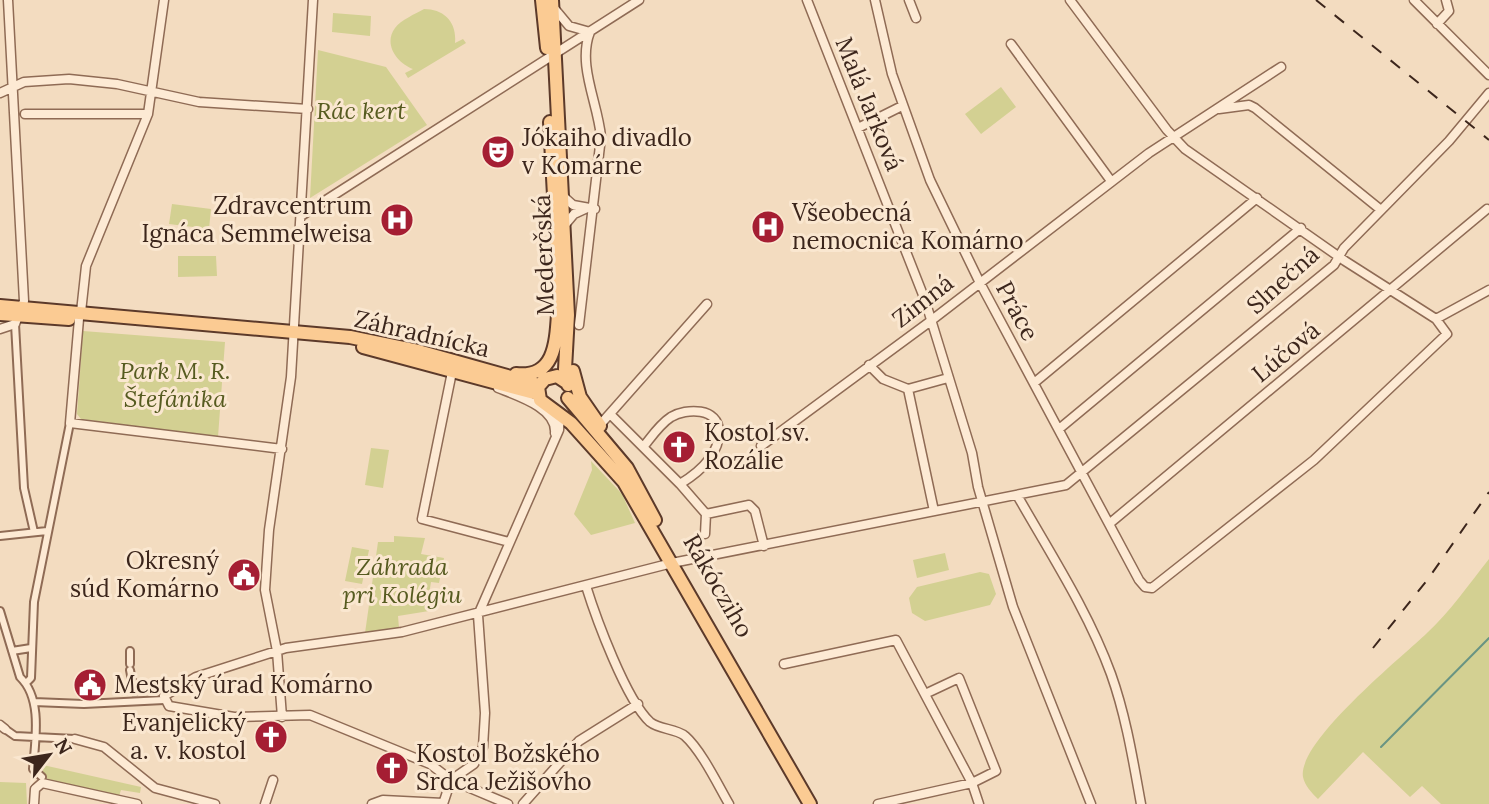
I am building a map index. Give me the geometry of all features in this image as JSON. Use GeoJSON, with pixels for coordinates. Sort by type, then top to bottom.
{"type":"FeatureCollection","features":[{"type":"Feature","properties":{"kind":"main road","name":"Mederčská"},"geometry":{"type":"LineString","coordinates":[[549,2],[560,344],[553,376]]}},
{"type":"Feature","properties":{"kind":"main road","name":"Mederčská"},"geometry":{"type":"LineString","coordinates":[[551,58],[565,226],[568,315],[566,382]]}},
{"type":"Feature","properties":{"kind":"main road"},"geometry":{"type":"LineString","coordinates":[[474,372],[529,375],[545,368],[552,350],[558,302]]}},
{"type":"Feature","properties":{"kind":"main road"},"geometry":{"type":"LineString","coordinates":[[0,306],[19,316]]}},
{"type":"Feature","properties":{"kind":"main road"},"geometry":{"type":"LineString","coordinates":[[0,314],[80,316],[293,334]]}},
{"type":"Feature","properties":{"kind":"main road"},"geometry":{"type":"LineString","coordinates":[[568,315],[576,387],[627,468]]}},
{"type":"Feature","properties":{"kind":"main road","name":"Záhradnícka"},"geometry":{"type":"LineString","coordinates":[[293,334],[360,346],[452,372],[474,372]]}},
{"type":"Feature","properties":{"kind":"main road","name":"Záhradnícka"},"geometry":{"type":"LineString","coordinates":[[293,334],[405,348],[474,372],[539,390]]}},
{"type":"Feature","properties":{"kind":"main road"},"geometry":{"type":"LineString","coordinates":[[553,376],[566,382],[568,398],[555,411],[541,402],[539,390],[553,376]]}},
{"type":"Feature","properties":{"kind":"main road","name":"Rákócziho"},"geometry":{"type":"LineString","coordinates":[[568,398],[627,468],[810,804]]}},
{"type":"Feature","properties":{"kind":"main road","name":"Rákócziho"},"geometry":{"type":"LineString","coordinates":[[555,411],[594,445],[624,482],[676,562],[819,804]]}},
{"type":"Feature","properties":{"kind":"street"},"geometry":{"type":"LineString","coordinates":[[8,0],[14,88],[24,488],[34,532]]}},
{"type":"Feature","properties":{"kind":"street"},"geometry":{"type":"LineString","coordinates":[[26,683],[31,678],[34,602],[70,424],[86,266],[148,114],[164,0]]}},
{"type":"Feature","properties":{"kind":"street"},"geometry":{"type":"LineString","coordinates":[[282,717],[277,651],[265,590],[269,530],[282,449],[293,334],[313,0]]}},
{"type":"Feature","properties":{"kind":"street"},"geometry":{"type":"LineString","coordinates":[[301,216],[639,0]]}},
{"type":"Feature","properties":{"kind":"street","name":"Malá Jarková"},"geometry":{"type":"LineString","coordinates":[[807,0],[931,320],[972,453],[982,502],[1016,618],[1091,804]]}},
{"type":"Feature","properties":{"kind":"street","name":"Práce"},"geometry":{"type":"LineString","coordinates":[[875,0],[902,106],[929,180],[979,281],[1145,587],[1160,584],[1314,460],[1447,334],[1436,319]]}},
{"type":"Feature","properties":{"kind":"street"},"geometry":{"type":"LineString","coordinates":[[909,0],[916,18]]}},
{"type":"Feature","properties":{"kind":"street"},"geometry":{"type":"LineString","coordinates":[[1070,0],[1173,137],[1185,149],[1436,319],[1489,290]]}},
{"type":"Feature","properties":{"kind":"street"},"geometry":{"type":"LineString","coordinates":[[1414,0],[1489,75]]}},
{"type":"Feature","properties":{"kind":"street"},"geometry":{"type":"LineString","coordinates":[[1437,24],[1449,11],[1446,0]]}},
{"type":"Feature","properties":{"kind":"street"},"geometry":{"type":"LineString","coordinates":[[549,2],[569,26],[590,32]]}},
{"type":"Feature","properties":{"kind":"street","name":"Mederčská"},"geometry":{"type":"LineString","coordinates":[[579,325],[601,137],[599,114],[584,57],[590,32]]}},
{"type":"Feature","properties":{"kind":"street"},"geometry":{"type":"LineString","coordinates":[[1011,44],[1111,181]]}},
{"type":"Feature","properties":{"kind":"street"},"geometry":{"type":"LineString","coordinates":[[570,45],[584,57]]}},
{"type":"Feature","properties":{"kind":"street","name":"Zimná"},"geometry":{"type":"LineString","coordinates":[[761,446],[931,320],[1111,181],[1212,110],[1281,67]]}},
{"type":"Feature","properties":{"kind":"street"},"geometry":{"type":"LineString","coordinates":[[0,93],[24,82],[69,79],[117,84],[199,102],[308,109]]}},
{"type":"Feature","properties":{"kind":"street","name":"Slnečná"},"geometry":{"type":"LineString","coordinates":[[164,700],[167,692],[196,677],[277,651],[402,632],[478,615],[676,562],[764,547],[1066,485],[1083,474],[1334,265],[1339,254],[1449,141],[1489,93]]}},
{"type":"Feature","properties":{"kind":"street"},"geometry":{"type":"LineString","coordinates":[[1212,110],[1249,105],[1381,210]]}},
{"type":"Feature","properties":{"kind":"street"},"geometry":{"type":"LineString","coordinates":[[858,128],[902,106]]}},
{"type":"Feature","properties":{"kind":"street"},"geometry":{"type":"LineString","coordinates":[[25,114],[148,114]]}},
{"type":"Feature","properties":{"kind":"street"},"geometry":{"type":"LineString","coordinates":[[563,195],[568,202],[591,209]]}},
{"type":"Feature","properties":{"kind":"street"},"geometry":{"type":"LineString","coordinates":[[1034,383],[1257,198]]}},
{"type":"Feature","properties":{"kind":"street"},"geometry":{"type":"LineString","coordinates":[[565,226],[574,214],[591,209]]}},
{"type":"Feature","properties":{"kind":"street","name":"Lúčová"},"geometry":{"type":"LineString","coordinates":[[1109,524],[1487,209]]}},
{"type":"Feature","properties":{"kind":"street"},"geometry":{"type":"LineString","coordinates":[[1059,429],[1301,228]]}},
{"type":"Feature","properties":{"kind":"street"},"geometry":{"type":"LineString","coordinates":[[599,426],[707,304]]}},
{"type":"Feature","properties":{"kind":"street"},"geometry":{"type":"LineString","coordinates":[[0,329],[19,316]]}},
{"type":"Feature","properties":{"kind":"street"},"geometry":{"type":"LineString","coordinates":[[869,365],[883,379],[908,389],[948,378]]}},
{"type":"Feature","properties":{"kind":"street"},"geometry":{"type":"LineString","coordinates":[[452,372],[422,519],[509,542]]}},
{"type":"Feature","properties":{"kind":"street"},"geometry":{"type":"LineString","coordinates":[[474,372],[530,401],[553,420],[554,436]]}},
{"type":"Feature","properties":{"kind":"street"},"geometry":{"type":"LineString","coordinates":[[908,389],[933,511]]}},
{"type":"Feature","properties":{"kind":"street"},"geometry":{"type":"LineString","coordinates":[[372,804],[383,800],[443,803],[451,780],[474,764],[483,747],[485,713],[478,615],[560,426],[555,411]]}},
{"type":"Feature","properties":{"kind":"street"},"geometry":{"type":"LineString","coordinates":[[644,446],[666,420],[684,411],[704,412],[714,420],[719,432],[713,451],[703,467],[680,484]]}},
{"type":"Feature","properties":{"kind":"street"},"geometry":{"type":"LineString","coordinates":[[610,414],[644,446],[706,514],[705,534]]}},
{"type":"Feature","properties":{"kind":"street"},"geometry":{"type":"LineString","coordinates":[[70,424],[282,449]]}},
{"type":"Feature","properties":{"kind":"street"},"geometry":{"type":"LineString","coordinates":[[1017,495],[1091,628],[1111,674],[1125,719],[1141,804]]}},
{"type":"Feature","properties":{"kind":"street"},"geometry":{"type":"LineString","coordinates":[[706,514],[749,505],[755,511],[764,547]]}},
{"type":"Feature","properties":{"kind":"street"},"geometry":{"type":"LineString","coordinates":[[0,536],[47,531]]}},
{"type":"Feature","properties":{"kind":"street"},"geometry":{"type":"LineString","coordinates":[[586,586],[597,623],[638,704],[654,724],[677,731],[688,738],[729,804]]}},
{"type":"Feature","properties":{"kind":"street"},"geometry":{"type":"LineString","coordinates":[[0,611],[20,677],[26,683],[34,702],[39,737],[33,769],[34,804]]}},
{"type":"Feature","properties":{"kind":"street"},"geometry":{"type":"LineString","coordinates":[[784,664],[897,640],[972,783],[979,804]]}},
{"type":"Feature","properties":{"kind":"street"},"geometry":{"type":"LineString","coordinates":[[11,648],[31,646]]}},
{"type":"Feature","properties":{"kind":"street"},"geometry":{"type":"LineString","coordinates":[[130,651],[133,686]]}},
{"type":"Feature","properties":{"kind":"street"},"geometry":{"type":"LineString","coordinates":[[878,804],[972,783],[996,771],[959,678],[925,694]]}},
{"type":"Feature","properties":{"kind":"street"},"geometry":{"type":"LineString","coordinates":[[34,702],[83,704],[164,700],[169,706],[234,717],[310,715],[430,764],[451,780],[508,804]]}},
{"type":"Feature","properties":{"kind":"street"},"geometry":{"type":"LineString","coordinates":[[523,804],[579,741],[638,704]]}},
{"type":"Feature","properties":{"kind":"street"},"geometry":{"type":"LineString","coordinates":[[4,729],[15,736],[75,739],[104,747],[155,788],[215,804]]}},
{"type":"Feature","properties":{"kind":"street"},"geometry":{"type":"LineString","coordinates":[[33,769],[42,777]]}},
{"type":"Feature","properties":{"kind":"street"},"geometry":{"type":"LineString","coordinates":[[265,804],[273,780]]}},
{"type":"Feature","properties":{"kind":"street"},"geometry":{"type":"LineString","coordinates":[[34,784],[42,783],[137,804]]}},
{"type":"Feature","properties":{"kind":"green space"},"geometry":{"type":"Polygon","coordinates":[[[424,9],[438,11],[448,18],[454,29],[455,43],[463,39],[466,43],[408,78],[405,73],[413,69],[397,58],[391,46],[392,34],[401,22],[424,9]]]}},
{"type":"Feature","properties":{"kind":"green space"},"geometry":{"type":"Polygon","coordinates":[[[333,13],[371,16],[370,36],[332,32],[333,13]]]}},
{"type":"Feature","properties":{"kind":"green space","name":"Rác kert"},"geometry":{"type":"Polygon","coordinates":[[[318,50],[386,67],[427,125],[310,198],[318,50]]]}},
{"type":"Feature","properties":{"kind":"green space"},"geometry":{"type":"Polygon","coordinates":[[[1001,87],[1016,107],[981,134],[965,114],[1001,87]]]}},
{"type":"Feature","properties":{"kind":"green space"},"geometry":{"type":"Polygon","coordinates":[[[172,204],[211,209],[209,229],[169,224],[172,204]]]}},
{"type":"Feature","properties":{"kind":"green space"},"geometry":{"type":"Polygon","coordinates":[[[178,256],[216,256],[217,276],[178,277],[178,256]]]}},
{"type":"Feature","properties":{"kind":"green space","name":"Park M. R. Štefánika"},"geometry":{"type":"Polygon","coordinates":[[[83,331],[225,342],[218,437],[81,419],[77,414],[83,331]]]}},
{"type":"Feature","properties":{"kind":"green space"},"geometry":{"type":"Polygon","coordinates":[[[371,448],[389,450],[383,488],[365,485],[371,448]]]}},
{"type":"Feature","properties":{"kind":"green space"},"geometry":{"type":"Polygon","coordinates":[[[591,461],[622,494],[635,523],[591,535],[574,514],[592,470],[591,461]]]}},
{"type":"Feature","properties":{"kind":"green space","name":"Záhrada pri Kolégiu"},"geometry":{"type":"Polygon","coordinates":[[[394,536],[425,538],[421,554],[444,558],[439,583],[431,582],[427,607],[429,611],[398,616],[399,628],[365,633],[378,542],[394,542],[394,536]]]}},
{"type":"Feature","properties":{"kind":"green space"},"geometry":{"type":"Polygon","coordinates":[[[352,547],[369,550],[362,584],[345,581],[352,547]]]}},
{"type":"Feature","properties":{"kind":"green space"},"geometry":{"type":"Polygon","coordinates":[[[945,553],[949,570],[917,578],[913,560],[945,553]]]}},
{"type":"Feature","properties":{"kind":"green space"},"geometry":{"type":"Polygon","coordinates":[[[1489,559],[1489,804],[1441,804],[1422,786],[1410,797],[1363,752],[1318,799],[1303,777],[1306,762],[1316,743],[1353,701],[1435,625],[1489,559]]]}},
{"type":"Feature","properties":{"kind":"green space"},"geometry":{"type":"Polygon","coordinates":[[[980,572],[989,574],[996,594],[990,605],[925,621],[912,613],[909,598],[917,587],[980,572]]]}},
{"type":"Feature","properties":{"kind":"green space"},"geometry":{"type":"Polygon","coordinates":[[[43,765],[141,787],[140,793],[121,790],[119,796],[52,781],[43,776],[43,765]]]}},
{"type":"Feature","properties":{"kind":"green space"},"geometry":{"type":"Polygon","coordinates":[[[0,782],[26,783],[27,804],[0,804],[0,782]]]}},
{"type":"Feature","properties":{"kind":"waterway"},"geometry":{"type":"LineString","coordinates":[[1381,747],[1489,638]]}},
{"type":"Feature","properties":{"kind":"tunnel"},"geometry":{"type":"LineString","coordinates":[[133,686],[135,697]]}},
{"type":"Feature","properties":{"kind":"railway"},"geometry":{"type":"LineString","coordinates":[[1316,0],[1489,140]]}},
{"type":"Feature","properties":{"kind":"railway"},"geometry":{"type":"LineString","coordinates":[[1373,648],[1428,579],[1489,492]]}},
{"type":"Feature","properties":{"kind":"place","name":"Jókaiho divadlo v Komárne"},"geometry":{"type":"Point","coordinates":[498,152]}},
{"type":"Feature","properties":{"kind":"place","name":"Zdravcentrum Ignáca Semmelweisa"},"geometry":{"type":"Point","coordinates":[397,220]}},
{"type":"Feature","properties":{"kind":"place","name":"Všeobecná nemocnica Komárno"},"geometry":{"type":"Point","coordinates":[768,227]}},
{"type":"Feature","properties":{"kind":"place","name":"Kostol sv. Rozálie"},"geometry":{"type":"Point","coordinates":[679,447]}},
{"type":"Feature","properties":{"kind":"place","name":"Okresný súd Komárno"},"geometry":{"type":"Point","coordinates":[244,575]}},
{"type":"Feature","properties":{"kind":"place","name":"Mestský úrad Komárno"},"geometry":{"type":"Point","coordinates":[90,685]}},
{"type":"Feature","properties":{"kind":"place","name":"Evanjelický a. v. kostol"},"geometry":{"type":"Point","coordinates":[271,737]}},
{"type":"Feature","properties":{"kind":"place","name":"Kostol Božského Srdca Ježišovho"},"geometry":{"type":"Point","coordinates":[392,768]}}]}
